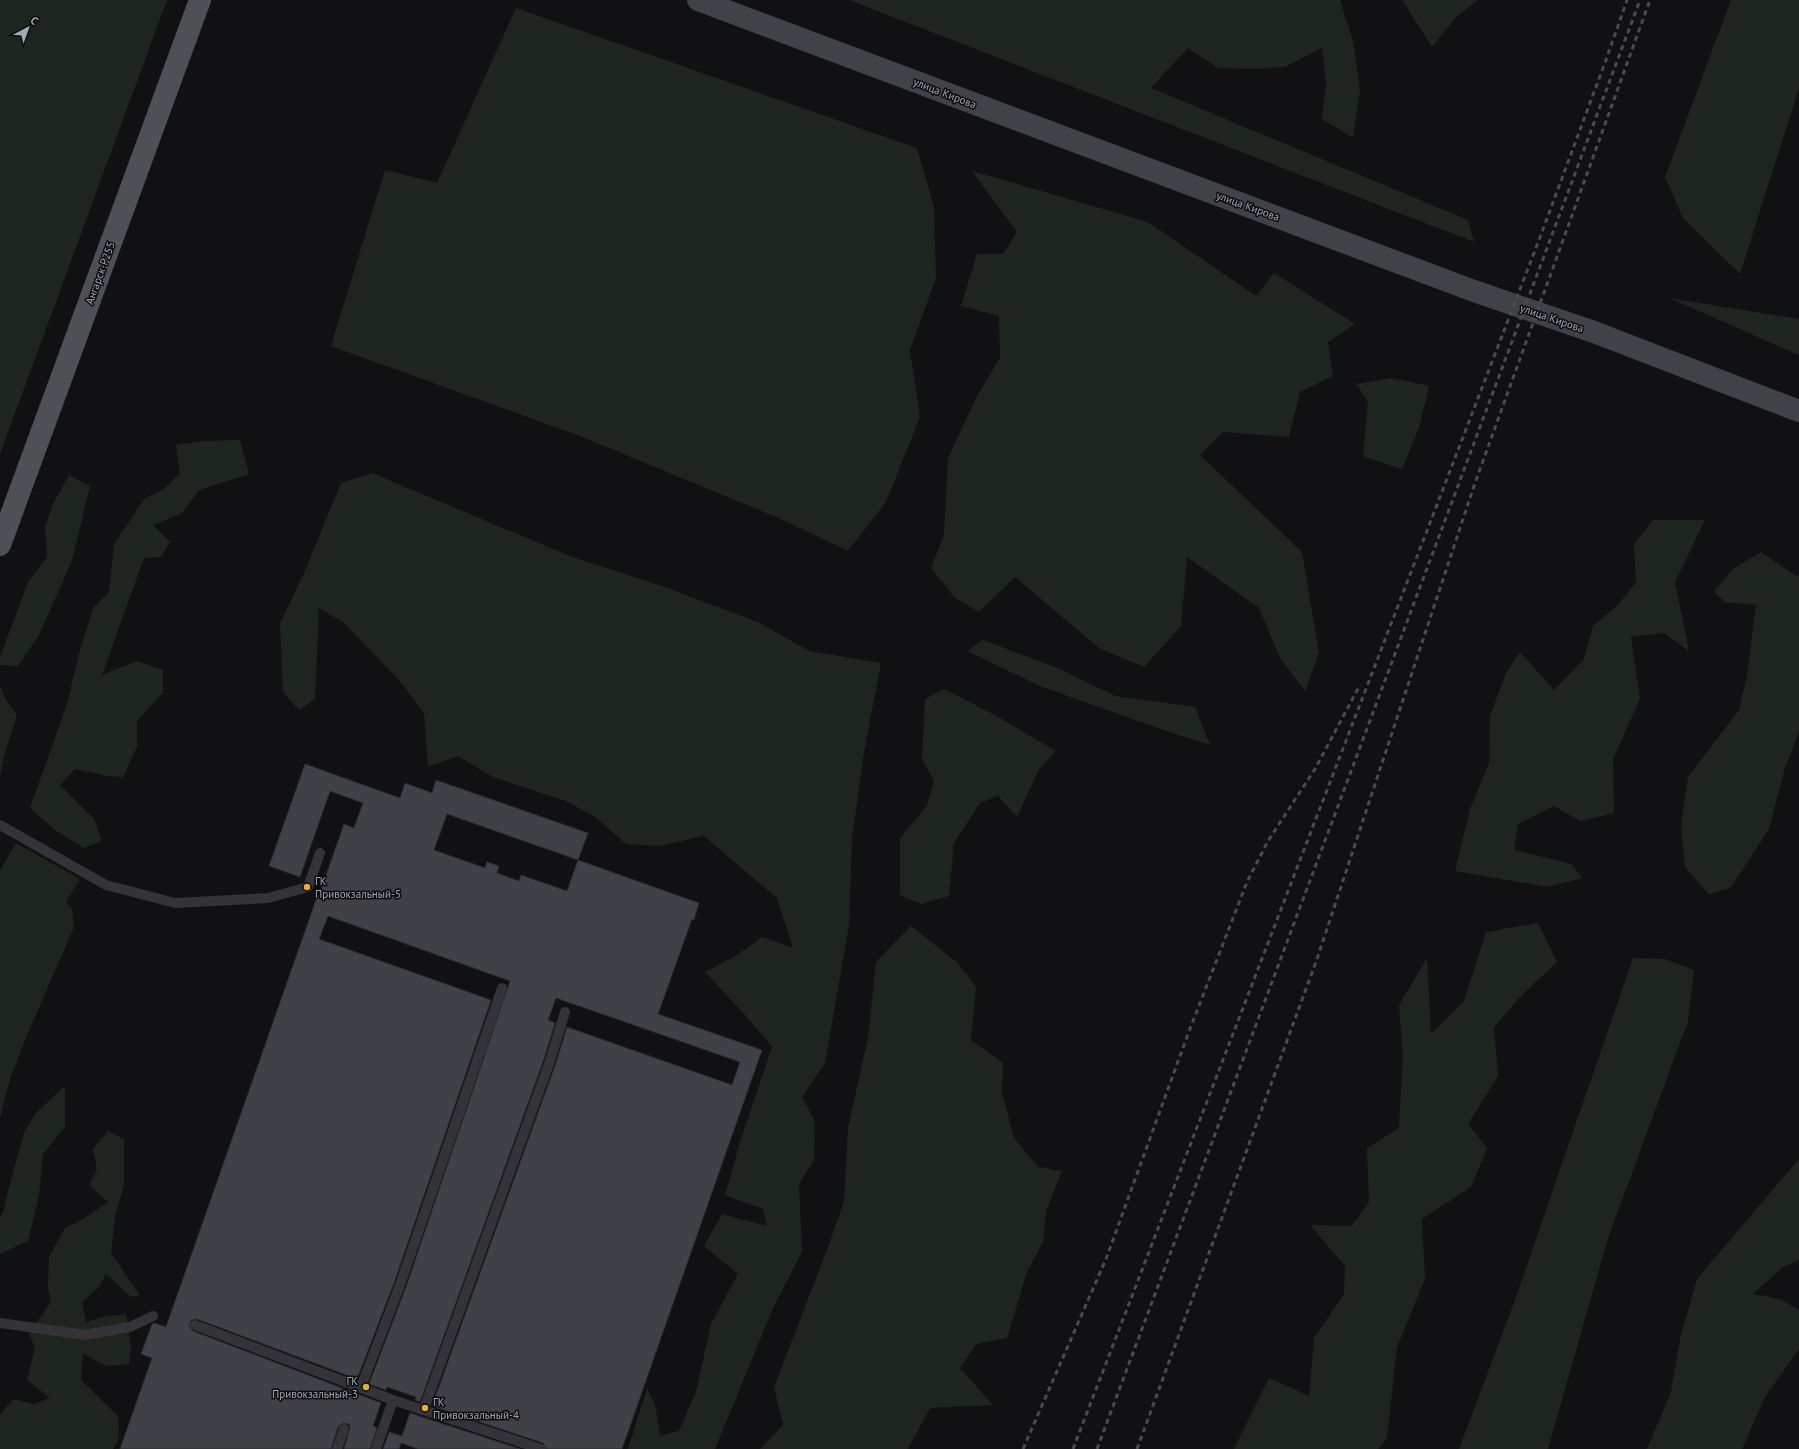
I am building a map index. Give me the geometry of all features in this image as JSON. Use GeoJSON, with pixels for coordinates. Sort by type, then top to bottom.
{"type":"FeatureCollection","features":[{"type":"Feature","properties":{"kind":"main road","name":"Ангарск-Р255"},"geometry":{"type":"LineString","coordinates":[[0,546],[200,0]]}},
{"type":"Feature","properties":{"kind":"street","name":"улица Кирова"},"geometry":{"type":"LineString","coordinates":[[698,0],[1474,291],[1594,332],[1799,411]]}},
{"type":"Feature","properties":{"kind":"lane"},"geometry":{"type":"LineString","coordinates":[[0,824],[106,885],[175,903],[268,898],[308,887],[320,853]]}},
{"type":"Feature","properties":{"kind":"lane"},"geometry":{"type":"LineString","coordinates":[[361,1387],[395,1298],[502,988]]}},
{"type":"Feature","properties":{"kind":"lane"},"geometry":{"type":"LineString","coordinates":[[424,1410],[550,1061],[565,1012]]}},
{"type":"Feature","properties":{"kind":"lane"},"geometry":{"type":"LineString","coordinates":[[0,1323],[85,1336],[130,1327],[152,1316]]}},
{"type":"Feature","properties":{"kind":"lane"},"geometry":{"type":"LineString","coordinates":[[195,1325],[393,1400],[541,1449]]}},
{"type":"Feature","properties":{"kind":"lane"},"geometry":{"type":"LineString","coordinates":[[376,1449],[393,1400]]}},
{"type":"Feature","properties":{"kind":"lane"},"geometry":{"type":"LineString","coordinates":[[337,1449],[344,1429]]}},
{"type":"Feature","properties":{"kind":"shaded area"},"geometry":{"type":"Polygon","coordinates":[[[0,0],[167,0],[0,454],[0,0]]]}},
{"type":"Feature","properties":{"kind":"shaded area"},"geometry":{"type":"Polygon","coordinates":[[[849,0],[1340,0],[1353,41],[1360,91],[1353,138],[1322,119],[1326,82],[1322,48],[1285,67],[1256,69],[1218,68],[1188,48],[1151,88],[1468,220],[1474,242],[849,0]]]}},
{"type":"Feature","properties":{"kind":"shaded area"},"geometry":{"type":"Polygon","coordinates":[[[1402,0],[1478,0],[1456,17],[1432,47],[1402,0]]]}},
{"type":"Feature","properties":{"kind":"shaded area"},"geometry":{"type":"Polygon","coordinates":[[[1731,0],[1799,0],[1799,88],[1740,274],[1683,218],[1665,177],[1731,0]]]}},
{"type":"Feature","properties":{"kind":"shaded area"},"geometry":{"type":"Polygon","coordinates":[[[516,8],[917,148],[934,207],[936,278],[910,350],[920,417],[886,502],[848,551],[781,519],[580,436],[331,346],[385,170],[437,183],[516,8]]]}},
{"type":"Feature","properties":{"kind":"shaded area"},"geometry":{"type":"Polygon","coordinates":[[[972,171],[1148,222],[1256,296],[1274,273],[1355,324],[1328,342],[1333,376],[1300,392],[1289,437],[1223,432],[1200,455],[1302,552],[1319,653],[1305,691],[1280,658],[1259,608],[1187,557],[1181,626],[1144,667],[1099,648],[1015,577],[979,612],[954,597],[931,568],[944,535],[948,458],[978,394],[1000,358],[999,316],[961,306],[977,254],[1003,254],[1017,232],[972,171]]]}},
{"type":"Feature","properties":{"kind":"shaded area"},"geometry":{"type":"Polygon","coordinates":[[[1669,298],[1799,319],[1799,355],[1669,298]]]}},
{"type":"Feature","properties":{"kind":"shaded area"},"geometry":{"type":"Polygon","coordinates":[[[1392,378],[1429,386],[1419,428],[1402,469],[1363,456],[1368,401],[1356,384],[1392,378]]]}},
{"type":"Feature","properties":{"kind":"shaded area"},"geometry":{"type":"Polygon","coordinates":[[[240,440],[249,474],[199,490],[182,513],[153,525],[170,542],[161,557],[144,558],[102,675],[137,661],[163,670],[163,693],[137,721],[137,747],[123,777],[106,776],[75,769],[60,785],[94,819],[102,841],[84,848],[55,830],[30,808],[67,704],[79,654],[93,608],[109,592],[114,544],[144,499],[164,489],[180,473],[176,445],[203,441],[240,440]]]}},
{"type":"Feature","properties":{"kind":"shaded area"},"geometry":{"type":"Polygon","coordinates":[[[372,473],[572,557],[659,585],[760,623],[809,651],[881,663],[864,752],[852,838],[849,925],[825,1063],[802,1097],[815,1122],[814,1160],[799,1184],[802,1252],[773,1308],[715,1449],[628,1449],[647,1389],[655,1404],[660,1436],[679,1431],[696,1392],[711,1324],[738,1274],[704,1246],[722,1214],[767,1226],[763,1209],[725,1195],[740,1142],[772,1047],[746,1016],[705,972],[737,955],[762,937],[793,948],[777,898],[704,836],[659,846],[626,844],[595,817],[566,801],[493,777],[458,756],[428,767],[424,713],[399,680],[344,623],[319,608],[315,699],[299,710],[283,692],[280,623],[305,571],[341,483],[372,473]]]}},
{"type":"Feature","properties":{"kind":"shaded area"},"geometry":{"type":"Polygon","coordinates":[[[69,475],[90,486],[72,561],[39,635],[18,666],[0,665],[0,657],[28,582],[47,557],[45,526],[53,504],[69,475]]]}},
{"type":"Feature","properties":{"kind":"shaded area"},"geometry":{"type":"Polygon","coordinates":[[[1653,520],[1705,520],[1675,582],[1689,651],[1664,633],[1631,637],[1640,699],[1613,759],[1614,813],[1580,821],[1554,806],[1518,824],[1514,850],[1572,864],[1582,878],[1548,887],[1455,871],[1470,809],[1489,763],[1490,716],[1506,673],[1520,652],[1554,690],[1584,659],[1593,626],[1618,605],[1636,582],[1634,544],[1653,520]]]}},
{"type":"Feature","properties":{"kind":"shaded area"},"geometry":{"type":"Polygon","coordinates":[[[1761,552],[1796,576],[1799,575],[1799,731],[1785,768],[1769,829],[1731,887],[1709,895],[1685,867],[1681,825],[1688,777],[1739,710],[1747,676],[1756,605],[1724,602],[1714,591],[1733,569],[1761,552]]]}},
{"type":"Feature","properties":{"kind":"shaded area"},"geometry":{"type":"Polygon","coordinates":[[[983,640],[1060,669],[1115,696],[1195,707],[1210,745],[1040,686],[967,651],[983,640]]]}},
{"type":"Feature","properties":{"kind":"shaded area"},"geometry":{"type":"Polygon","coordinates":[[[0,686],[6,700],[17,715],[5,752],[0,776],[0,686]]]}},
{"type":"Feature","properties":{"kind":"shaded area"},"geometry":{"type":"Polygon","coordinates":[[[944,689],[993,714],[1056,751],[1039,769],[1017,817],[998,796],[980,803],[954,843],[949,896],[921,904],[900,895],[900,838],[927,806],[934,781],[922,759],[925,699],[944,689]]]}},
{"type":"Feature","properties":{"kind":"shaded area"},"geometry":{"type":"Polygon","coordinates":[[[16,843],[80,879],[66,902],[72,909],[74,927],[27,1035],[10,1079],[0,1118],[0,870],[16,843]]]}},
{"type":"Feature","properties":{"kind":"shaded area"},"geometry":{"type":"Polygon","coordinates":[[[1538,923],[1557,962],[1523,994],[1494,1027],[1498,1076],[1468,1124],[1487,1148],[1471,1187],[1422,1219],[1425,1279],[1397,1347],[1387,1438],[1378,1449],[1234,1449],[1269,1378],[1309,1396],[1314,1338],[1344,1294],[1345,1266],[1310,1225],[1352,1226],[1369,1202],[1367,1148],[1399,1128],[1403,1056],[1399,1005],[1427,958],[1431,1034],[1464,1001],[1486,932],[1538,923]]]}},
{"type":"Feature","properties":{"kind":"shaded area"},"geometry":{"type":"Polygon","coordinates":[[[911,926],[958,963],[976,987],[971,1040],[1003,1063],[1002,1093],[1014,1138],[1038,1167],[1062,1171],[1046,1211],[1043,1242],[1027,1272],[1007,1338],[976,1344],[960,1368],[993,1405],[930,1408],[908,1449],[760,1449],[783,1425],[774,1387],[827,1250],[844,1201],[848,1128],[868,1038],[876,962],[911,926]]]}},
{"type":"Feature","properties":{"kind":"shaded area"},"geometry":{"type":"Polygon","coordinates":[[[1633,958],[1665,959],[1694,970],[1688,1021],[1608,1238],[1548,1449],[1459,1449],[1515,1300],[1633,958]]]}},
{"type":"Feature","properties":{"kind":"shaded area"},"geometry":{"type":"Polygon","coordinates":[[[65,1086],[65,1127],[43,1154],[39,1196],[28,1241],[0,1254],[0,1218],[4,1210],[24,1133],[36,1113],[65,1086]]]}},
{"type":"Feature","properties":{"kind":"shaded area"},"geometry":{"type":"Polygon","coordinates":[[[108,1131],[124,1139],[124,1185],[115,1216],[111,1253],[140,1295],[131,1297],[106,1274],[99,1287],[82,1302],[86,1322],[103,1317],[126,1314],[131,1345],[129,1364],[107,1366],[83,1354],[81,1380],[118,1416],[119,1438],[113,1449],[0,1449],[0,1415],[13,1399],[33,1404],[50,1398],[27,1380],[35,1348],[29,1333],[51,1302],[48,1287],[49,1257],[65,1228],[83,1219],[108,1202],[89,1185],[97,1169],[93,1149],[108,1131]]]}},
{"type":"Feature","properties":{"kind":"shaded area"},"geometry":{"type":"Polygon","coordinates":[[[1799,1159],[1799,1260],[1783,1267],[1753,1294],[1780,1299],[1799,1310],[1799,1349],[1765,1397],[1742,1449],[1647,1449],[1671,1392],[1680,1339],[1697,1279],[1799,1159]]]}},
{"type":"Feature","properties":{"kind":"building"},"geometry":{"type":"Polygon","coordinates":[[[305,764],[400,798],[405,783],[432,793],[436,780],[588,833],[578,860],[699,903],[694,920],[692,919],[658,1014],[762,1050],[622,1449],[547,1449],[543,1443],[432,1406],[556,1063],[567,1027],[732,1085],[740,1062],[556,998],[548,1020],[555,1023],[544,1059],[420,1402],[415,1400],[416,1397],[387,1387],[386,1390],[369,1384],[406,1287],[510,981],[328,916],[319,939],[491,1000],[394,1283],[357,1379],[197,1319],[191,1320],[189,1326],[193,1331],[381,1403],[373,1426],[377,1428],[370,1449],[344,1449],[350,1428],[349,1424],[343,1423],[338,1427],[331,1449],[120,1449],[152,1358],[141,1354],[152,1324],[154,1323],[166,1327],[344,824],[354,828],[363,803],[330,791],[300,877],[269,866],[305,764]],[[447,814],[434,850],[485,868],[487,862],[499,866],[497,873],[519,881],[521,875],[567,891],[578,860],[447,814]]]}},
{"type":"Feature","properties":{"kind":"building"},"geometry":{"type":"Polygon","coordinates":[[[410,1413],[520,1449],[418,1449],[401,1443],[399,1449],[383,1449],[389,1432],[402,1436],[410,1413]]]}},
{"type":"Feature","properties":{"kind":"railway"},"geometry":{"type":"LineString","coordinates":[[1073,1449],[1539,240],[1627,0]]}},
{"type":"Feature","properties":{"kind":"railway"},"geometry":{"type":"LineString","coordinates":[[1097,1449],[1640,0]]}},
{"type":"Feature","properties":{"kind":"railway"},"geometry":{"type":"LineString","coordinates":[[1137,1449],[1317,959],[1475,483],[1650,0]]}},
{"type":"Feature","properties":{"kind":"railway"},"geometry":{"type":"LineString","coordinates":[[1023,1449],[1106,1259],[1188,1034],[1247,882],[1268,841],[1315,769],[1360,685]]}},
{"type":"Feature","properties":{"kind":"place","name":"ГК Привокзальный-5"},"geometry":{"type":"Point","coordinates":[307,887]}},
{"type":"Feature","properties":{"kind":"place","name":"ГК Привокзальный-3"},"geometry":{"type":"Point","coordinates":[366,1387]}},
{"type":"Feature","properties":{"kind":"place","name":"ГК Привокзальный-4"},"geometry":{"type":"Point","coordinates":[425,1408]}}]}
